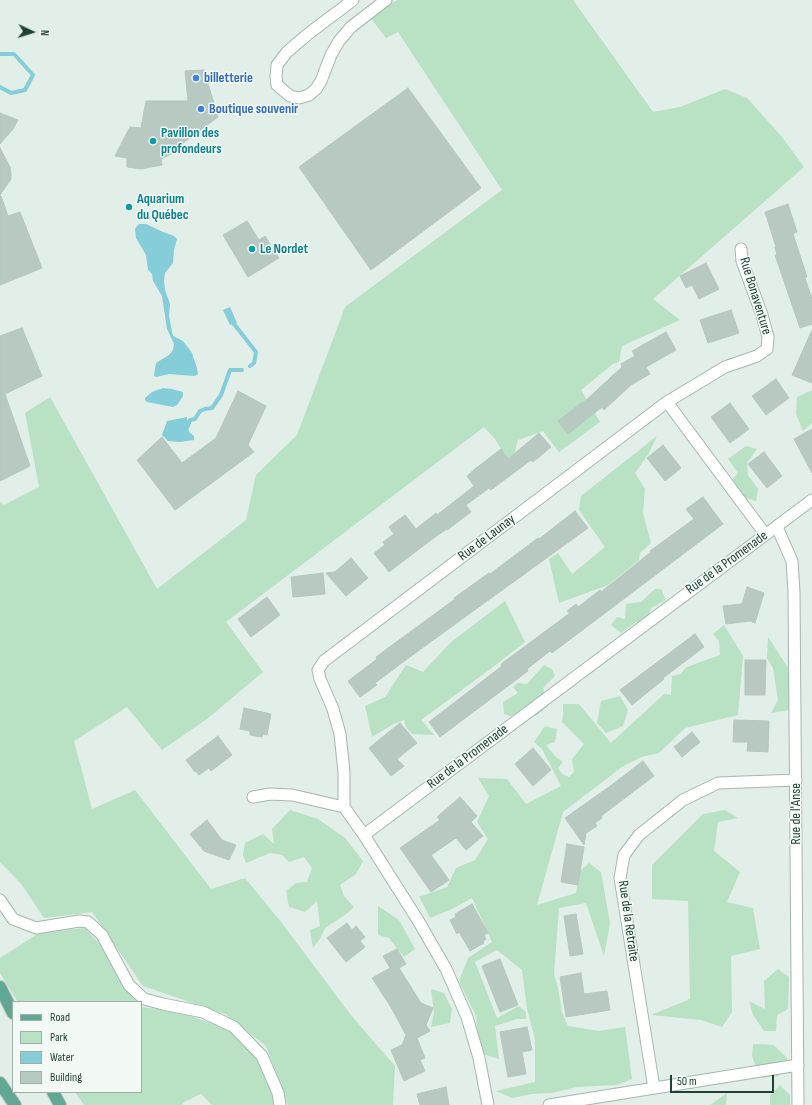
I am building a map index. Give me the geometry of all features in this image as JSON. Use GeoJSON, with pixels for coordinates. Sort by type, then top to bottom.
{"type":"FeatureCollection","features":[{"type":"Feature","properties":{"kind":"main road"},"geometry":{"type":"LineString","coordinates":[[0,988],[12,1011]]}},
{"type":"Feature","properties":{"kind":"main road"},"geometry":{"type":"LineString","coordinates":[[0,1083],[15,1105]]}},
{"type":"Feature","properties":{"kind":"main road"},"geometry":{"type":"LineString","coordinates":[[54,1093],[60,1105]]}},
{"type":"Feature","properties":{"kind":"street"},"geometry":{"type":"LineString","coordinates":[[353,0],[308,34],[287,52],[276,66],[277,85],[290,96],[300,98],[309,95],[316,89],[339,41],[351,27],[386,0]]}},
{"type":"Feature","properties":{"kind":"street","name":"Rue Bonaventure"},"geometry":{"type":"LineString","coordinates":[[666,402],[725,367],[758,356],[767,349],[768,337],[766,329],[762,314],[742,261],[741,249]]}},
{"type":"Feature","properties":{"kind":"street"},"geometry":{"type":"LineString","coordinates":[[666,402],[765,534]]}},
{"type":"Feature","properties":{"kind":"street","name":"Rue de Launay"},"geometry":{"type":"LineString","coordinates":[[344,807],[344,772],[340,734],[333,709],[320,679],[318,670],[324,661],[666,402]]}},
{"type":"Feature","properties":{"kind":"street","name":"Rue de la Promenade"},"geometry":{"type":"LineString","coordinates":[[364,835],[812,500]]}},
{"type":"Feature","properties":{"kind":"street","name":"Rue de l'Anse"},"geometry":{"type":"LineString","coordinates":[[777,527],[792,561],[794,592],[798,1105]]}},
{"type":"Feature","properties":{"kind":"street","name":"Rue de la Retraite"},"geometry":{"type":"LineString","coordinates":[[654,1088],[620,878],[624,855],[639,835],[683,800],[718,782],[796,780]]}},
{"type":"Feature","properties":{"kind":"street"},"geometry":{"type":"LineString","coordinates":[[253,797],[270,794],[292,795],[344,807],[364,835],[419,922],[446,969],[467,1017],[480,1058],[488,1105]]}},
{"type":"Feature","properties":{"kind":"street"},"geometry":{"type":"LineString","coordinates":[[0,900],[13,918],[36,928],[78,921],[88,922],[102,935],[129,985],[144,999],[203,1012],[234,1027],[262,1056],[278,1093],[280,1105]]}},
{"type":"Feature","properties":{"kind":"street"},"geometry":{"type":"LineString","coordinates":[[550,1105],[798,1066]]}},
{"type":"Feature","properties":{"kind":"green space"},"geometry":{"type":"Polygon","coordinates":[[[398,0],[573,0],[653,112],[680,107],[725,89],[747,98],[782,137],[804,167],[653,299],[680,320],[622,346],[619,362],[613,364],[581,390],[600,422],[559,452],[543,431],[518,440],[511,465],[495,439],[484,427],[226,622],[263,672],[207,719],[162,750],[127,707],[74,741],[92,809],[135,790],[211,889],[245,878],[281,922],[350,1014],[395,1066],[393,1105],[288,1105],[266,1046],[225,1014],[143,986],[92,912],[44,918],[22,885],[0,862],[0,502],[4,505],[39,487],[25,413],[50,397],[157,589],[246,520],[256,475],[297,435],[345,307],[502,190],[398,32],[386,38],[367,13],[398,0]]]}},
{"type":"Feature","properties":{"kind":"green space"},"geometry":{"type":"Polygon","coordinates":[[[812,390],[812,423],[803,431],[796,414],[797,397],[812,390]]]}},
{"type":"Feature","properties":{"kind":"green space"},"geometry":{"type":"Polygon","coordinates":[[[657,436],[649,453],[635,473],[645,489],[643,513],[651,543],[640,553],[639,560],[608,585],[559,603],[549,559],[558,553],[572,574],[605,547],[579,510],[581,496],[657,436]]]}},
{"type":"Feature","properties":{"kind":"green space"},"geometry":{"type":"Polygon","coordinates":[[[746,446],[757,449],[747,463],[748,475],[758,489],[756,501],[743,497],[731,481],[738,473],[728,459],[746,446]]]}},
{"type":"Feature","properties":{"kind":"green space"},"geometry":{"type":"Polygon","coordinates":[[[655,589],[661,589],[666,600],[651,608],[646,623],[636,622],[621,633],[611,625],[617,617],[625,619],[626,604],[641,602],[655,589]]]}},
{"type":"Feature","properties":{"kind":"green space"},"geometry":{"type":"Polygon","coordinates":[[[505,601],[525,642],[421,720],[434,735],[412,734],[406,727],[404,720],[395,723],[372,737],[365,706],[385,697],[406,665],[423,672],[451,642],[505,601]]]}},
{"type":"Feature","properties":{"kind":"green space"},"geometry":{"type":"Polygon","coordinates":[[[724,625],[743,656],[738,715],[685,728],[659,753],[641,757],[622,767],[563,812],[537,905],[576,893],[580,871],[589,863],[601,872],[610,923],[604,956],[586,903],[559,908],[554,974],[562,1012],[568,1026],[599,1031],[625,1027],[632,1079],[617,1085],[577,1087],[552,1093],[532,1094],[512,1098],[496,1091],[535,1082],[535,1039],[527,1009],[522,970],[497,950],[475,962],[497,1018],[519,1006],[526,1012],[526,1019],[517,1019],[495,1026],[499,1059],[480,1053],[476,1016],[459,981],[468,958],[492,942],[472,898],[452,909],[430,918],[419,896],[447,887],[456,868],[475,860],[488,839],[477,822],[489,796],[478,778],[507,779],[526,804],[561,786],[542,749],[534,742],[545,726],[557,729],[555,742],[546,745],[556,757],[563,762],[558,768],[562,774],[569,777],[574,772],[572,759],[584,744],[562,722],[563,704],[579,704],[611,743],[664,694],[671,695],[672,676],[681,674],[685,668],[720,655],[719,641],[713,634],[724,625]]]}},
{"type":"Feature","properties":{"kind":"green space"},"geometry":{"type":"Polygon","coordinates":[[[768,637],[790,671],[789,710],[771,713],[778,700],[773,668],[767,658],[768,637]]]}},
{"type":"Feature","properties":{"kind":"green space"},"geometry":{"type":"Polygon","coordinates":[[[544,665],[552,669],[555,676],[543,688],[548,706],[536,716],[526,706],[513,717],[504,714],[503,702],[518,693],[513,687],[518,683],[527,684],[544,665]]]}},
{"type":"Feature","properties":{"kind":"green space"},"geometry":{"type":"Polygon","coordinates":[[[620,696],[628,710],[623,726],[606,733],[597,723],[601,701],[620,696]]]}},
{"type":"Feature","properties":{"kind":"green space"},"geometry":{"type":"Polygon","coordinates":[[[290,810],[318,819],[345,838],[363,861],[356,874],[340,885],[344,896],[354,907],[345,915],[325,928],[320,939],[313,948],[310,930],[320,926],[317,901],[305,912],[289,907],[286,891],[296,883],[307,882],[312,868],[304,857],[289,862],[282,855],[270,853],[246,863],[243,855],[245,843],[263,834],[274,844],[272,829],[290,810]]]}},
{"type":"Feature","properties":{"kind":"green space"},"geometry":{"type":"Polygon","coordinates":[[[725,810],[738,818],[718,822],[714,851],[740,872],[727,902],[753,908],[760,949],[731,956],[732,1012],[722,1027],[701,1020],[651,1015],[690,999],[688,901],[652,899],[652,865],[703,814],[725,810]]]}},
{"type":"Feature","properties":{"kind":"green space"},"geometry":{"type":"Polygon","coordinates":[[[378,906],[399,920],[415,949],[404,957],[389,938],[378,935],[378,906]]]}},
{"type":"Feature","properties":{"kind":"green space"},"geometry":{"type":"Polygon","coordinates":[[[85,928],[104,949],[119,980],[136,1001],[17,1001],[0,973],[0,958],[39,933],[85,928]]]}},
{"type":"Feature","properties":{"kind":"green space"},"geometry":{"type":"Polygon","coordinates":[[[778,969],[789,977],[788,1009],[777,1015],[776,1031],[764,1031],[753,1015],[749,1001],[765,1009],[764,981],[778,969]]]}},
{"type":"Feature","properties":{"kind":"green space"},"geometry":{"type":"Polygon","coordinates":[[[431,989],[444,993],[452,1009],[450,1023],[431,1027],[434,1013],[431,989]]]}},
{"type":"Feature","properties":{"kind":"green space"},"geometry":{"type":"Polygon","coordinates":[[[142,1007],[180,1012],[233,1033],[256,1058],[273,1093],[274,1105],[212,1105],[201,1094],[184,1102],[182,1105],[84,1105],[76,1093],[142,1093],[142,1007]]]}},
{"type":"Feature","properties":{"kind":"green space"},"geometry":{"type":"Polygon","coordinates":[[[753,1044],[774,1045],[788,1059],[779,1076],[760,1078],[752,1056],[753,1044]]]}},
{"type":"Feature","properties":{"kind":"green space"},"geometry":{"type":"Polygon","coordinates":[[[780,1085],[790,1095],[790,1105],[770,1105],[770,1095],[780,1085]]]}},
{"type":"Feature","properties":{"kind":"green space"},"geometry":{"type":"Polygon","coordinates":[[[727,1093],[726,1105],[710,1105],[727,1093]]]}},
{"type":"Feature","properties":{"kind":"water"},"geometry":{"type":"Polygon","coordinates":[[[139,224],[146,224],[174,236],[177,239],[173,263],[165,273],[165,290],[170,304],[169,316],[173,336],[183,341],[192,353],[198,374],[195,376],[169,374],[156,377],[154,376],[156,363],[169,355],[173,350],[174,344],[167,329],[162,296],[153,281],[152,274],[148,270],[146,255],[136,238],[135,229],[139,224]]]}},
{"type":"Feature","properties":{"kind":"water"},"geometry":{"type":"Polygon","coordinates":[[[230,307],[237,323],[230,325],[223,310],[230,307]]]}},
{"type":"Feature","properties":{"kind":"water"},"geometry":{"type":"Polygon","coordinates":[[[163,388],[183,392],[183,396],[177,405],[173,407],[147,402],[145,400],[145,398],[152,392],[163,388]]]}},
{"type":"Feature","properties":{"kind":"water"},"geometry":{"type":"Polygon","coordinates":[[[187,417],[189,432],[194,436],[194,440],[180,442],[168,441],[162,435],[167,421],[187,417]]]}},
{"type":"Feature","properties":{"kind":"building","name":"Pavillon des profondeurs"},"geometry":{"type":"Polygon","coordinates":[[[204,70],[218,117],[183,143],[184,148],[161,159],[162,165],[141,169],[127,167],[127,158],[115,156],[130,127],[141,128],[146,101],[188,101],[185,71],[204,70]]]}},
{"type":"Feature","properties":{"kind":"building"},"geometry":{"type":"Polygon","coordinates":[[[408,88],[481,188],[371,270],[299,167],[408,88]]]}},
{"type":"Feature","properties":{"kind":"building"},"geometry":{"type":"Polygon","coordinates":[[[0,113],[18,120],[13,129],[0,144],[0,113]]]}},
{"type":"Feature","properties":{"kind":"building"},"geometry":{"type":"Polygon","coordinates":[[[0,148],[10,167],[11,179],[0,195],[0,148]]]}},
{"type":"Feature","properties":{"kind":"building"},"geometry":{"type":"Polygon","coordinates":[[[0,196],[8,216],[20,212],[42,268],[0,285],[0,196]]]}},
{"type":"Feature","properties":{"kind":"building"},"geometry":{"type":"Polygon","coordinates":[[[788,204],[797,232],[793,234],[807,277],[805,278],[812,299],[812,324],[800,328],[775,255],[777,255],[776,247],[765,212],[788,204]]]}},
{"type":"Feature","properties":{"kind":"building","name":"Le Nordet"},"geometry":{"type":"Polygon","coordinates":[[[247,221],[259,240],[265,236],[279,258],[248,277],[223,235],[247,221]]]}},
{"type":"Feature","properties":{"kind":"building"},"geometry":{"type":"Polygon","coordinates":[[[706,263],[719,289],[699,299],[692,285],[686,288],[680,276],[706,263]]]}},
{"type":"Feature","properties":{"kind":"building"},"geometry":{"type":"Polygon","coordinates":[[[731,310],[739,333],[708,343],[700,320],[731,310]]]}},
{"type":"Feature","properties":{"kind":"building"},"geometry":{"type":"Polygon","coordinates":[[[22,328],[42,376],[5,394],[30,466],[0,481],[0,336],[22,328]]]}},
{"type":"Feature","properties":{"kind":"building"},"geometry":{"type":"Polygon","coordinates":[[[812,330],[812,383],[792,375],[812,330]]]}},
{"type":"Feature","properties":{"kind":"building"},"geometry":{"type":"Polygon","coordinates":[[[666,332],[676,350],[646,367],[650,374],[631,385],[604,410],[602,407],[568,434],[558,421],[583,403],[622,367],[621,364],[635,356],[632,351],[666,332]]]}},
{"type":"Feature","properties":{"kind":"building"},"geometry":{"type":"Polygon","coordinates":[[[776,379],[789,398],[766,415],[752,396],[776,379]]]}},
{"type":"Feature","properties":{"kind":"building"},"geometry":{"type":"Polygon","coordinates":[[[238,391],[266,406],[248,445],[254,452],[175,510],[137,460],[162,437],[182,463],[216,438],[238,391]]]}},
{"type":"Feature","properties":{"kind":"building"},"geometry":{"type":"Polygon","coordinates":[[[730,403],[749,429],[730,443],[711,417],[730,403]]]}},
{"type":"Feature","properties":{"kind":"building"},"geometry":{"type":"Polygon","coordinates":[[[812,429],[812,473],[794,439],[812,429]]]}},
{"type":"Feature","properties":{"kind":"building"},"geometry":{"type":"Polygon","coordinates":[[[539,433],[551,447],[533,462],[531,460],[491,490],[489,488],[466,505],[471,512],[389,572],[374,553],[385,545],[383,542],[394,534],[389,527],[405,515],[416,529],[436,513],[437,515],[474,486],[467,476],[475,469],[501,449],[508,459],[539,433]]]}},
{"type":"Feature","properties":{"kind":"building"},"geometry":{"type":"Polygon","coordinates":[[[663,445],[681,468],[665,481],[647,458],[663,445]]]}},
{"type":"Feature","properties":{"kind":"building"},"geometry":{"type":"Polygon","coordinates":[[[764,452],[782,476],[767,488],[748,464],[764,452]]]}},
{"type":"Feature","properties":{"kind":"building"},"geometry":{"type":"Polygon","coordinates":[[[703,497],[723,524],[552,653],[550,651],[527,669],[528,671],[440,737],[429,722],[502,666],[501,664],[570,613],[567,611],[576,604],[578,607],[600,590],[601,592],[651,552],[650,551],[694,519],[686,509],[703,497]]]}},
{"type":"Feature","properties":{"kind":"building"},"geometry":{"type":"Polygon","coordinates":[[[575,511],[588,528],[418,651],[375,683],[377,685],[360,697],[348,681],[377,659],[376,657],[455,599],[454,598],[489,573],[490,574],[538,538],[539,539],[575,511]]]}},
{"type":"Feature","properties":{"kind":"building"},"geometry":{"type":"Polygon","coordinates":[[[351,558],[368,578],[346,596],[326,573],[335,572],[351,558]]]}},
{"type":"Feature","properties":{"kind":"building"},"geometry":{"type":"Polygon","coordinates":[[[323,573],[325,594],[293,597],[291,577],[323,573]]]}},
{"type":"Feature","properties":{"kind":"building"},"geometry":{"type":"Polygon","coordinates":[[[747,587],[764,593],[755,623],[750,621],[726,624],[723,606],[742,604],[747,587]]]}},
{"type":"Feature","properties":{"kind":"building"},"geometry":{"type":"Polygon","coordinates":[[[267,597],[280,615],[251,637],[238,619],[267,597]]]}},
{"type":"Feature","properties":{"kind":"building"},"geometry":{"type":"Polygon","coordinates":[[[695,634],[704,647],[663,678],[664,679],[632,705],[620,690],[695,634]]]}},
{"type":"Feature","properties":{"kind":"building"},"geometry":{"type":"Polygon","coordinates":[[[745,660],[766,660],[765,695],[745,695],[745,660]]]}},
{"type":"Feature","properties":{"kind":"building"},"geometry":{"type":"Polygon","coordinates":[[[244,708],[271,714],[267,735],[263,734],[262,737],[250,735],[250,731],[240,729],[244,708]]]}},
{"type":"Feature","properties":{"kind":"building"},"geometry":{"type":"Polygon","coordinates":[[[734,720],[769,721],[768,752],[747,751],[748,742],[733,742],[734,720]]]}},
{"type":"Feature","properties":{"kind":"building"},"geometry":{"type":"Polygon","coordinates":[[[400,723],[417,743],[397,759],[404,766],[391,776],[369,748],[400,723]]]}},
{"type":"Feature","properties":{"kind":"building"},"geometry":{"type":"Polygon","coordinates":[[[692,732],[700,742],[682,757],[674,747],[692,732]]]}},
{"type":"Feature","properties":{"kind":"building"},"geometry":{"type":"Polygon","coordinates":[[[218,736],[232,755],[211,771],[209,768],[199,775],[186,760],[218,736]]]}},
{"type":"Feature","properties":{"kind":"building"},"geometry":{"type":"Polygon","coordinates":[[[533,748],[551,770],[533,786],[515,764],[533,748]]]}},
{"type":"Feature","properties":{"kind":"building"},"geometry":{"type":"Polygon","coordinates":[[[643,761],[654,776],[601,816],[602,818],[595,823],[597,826],[586,833],[584,845],[565,818],[643,761]]]}},
{"type":"Feature","properties":{"kind":"building"},"geometry":{"type":"Polygon","coordinates":[[[460,797],[477,816],[471,822],[483,836],[466,850],[456,838],[431,855],[449,880],[431,892],[400,848],[440,820],[437,817],[460,797]]]}},
{"type":"Feature","properties":{"kind":"building"},"geometry":{"type":"Polygon","coordinates":[[[207,820],[222,840],[236,845],[229,860],[204,851],[190,834],[207,820]]]}},
{"type":"Feature","properties":{"kind":"building"},"geometry":{"type":"Polygon","coordinates":[[[567,844],[584,847],[578,885],[561,882],[567,844]]]}},
{"type":"Feature","properties":{"kind":"building"},"geometry":{"type":"Polygon","coordinates":[[[472,904],[488,933],[484,935],[486,939],[483,941],[484,943],[470,951],[459,932],[457,934],[450,920],[456,917],[455,914],[472,904]]]}},
{"type":"Feature","properties":{"kind":"building"},"geometry":{"type":"Polygon","coordinates":[[[576,914],[583,954],[570,956],[564,916],[576,914]]]}},
{"type":"Feature","properties":{"kind":"building"},"geometry":{"type":"Polygon","coordinates":[[[347,923],[352,930],[356,926],[365,937],[360,941],[365,947],[346,962],[327,938],[347,923]]]}},
{"type":"Feature","properties":{"kind":"building"},"geometry":{"type":"Polygon","coordinates":[[[397,949],[406,964],[399,968],[421,1003],[433,1008],[426,1025],[430,1031],[417,1038],[425,1058],[420,1060],[425,1071],[404,1081],[391,1050],[402,1045],[406,1035],[392,1009],[372,978],[390,968],[383,956],[397,949]]]}},
{"type":"Feature","properties":{"kind":"building"},"geometry":{"type":"Polygon","coordinates":[[[500,959],[518,1005],[500,1012],[482,966],[500,959]]]}},
{"type":"Feature","properties":{"kind":"building"},"geometry":{"type":"Polygon","coordinates":[[[581,973],[584,994],[607,991],[610,1010],[566,1017],[560,977],[581,973]]]}},
{"type":"Feature","properties":{"kind":"building"},"geometry":{"type":"Polygon","coordinates":[[[527,1027],[532,1050],[522,1052],[526,1074],[508,1077],[500,1032],[527,1027]]]}},
{"type":"Feature","properties":{"kind":"building"},"geometry":{"type":"Polygon","coordinates":[[[446,1087],[449,1105],[420,1105],[417,1094],[446,1087]]]}},
{"type":"Feature","properties":{"kind":"waterway"},"geometry":{"type":"LineString","coordinates":[[0,54],[14,54],[33,75],[25,90],[11,93],[0,87]]}},
{"type":"Feature","properties":{"kind":"waterway"},"geometry":{"type":"LineString","coordinates":[[234,324],[256,352],[254,363],[250,366]]}},
{"type":"Feature","properties":{"kind":"waterway"},"geometry":{"type":"LineString","coordinates":[[188,426],[190,420],[195,419],[200,411],[212,408],[221,395],[230,370],[242,370]]}},
{"type":"Feature","properties":{"kind":"place","name":"billetterie"},"geometry":{"type":"Point","coordinates":[196,78]}},
{"type":"Feature","properties":{"kind":"place","name":"Boutique souvenir"},"geometry":{"type":"Point","coordinates":[201,109]}},
{"type":"Feature","properties":{"kind":"place","name":"Pavillon des profondeurs"},"geometry":{"type":"Point","coordinates":[153,141]}},
{"type":"Feature","properties":{"kind":"place","name":"Aquarium du Québec"},"geometry":{"type":"Point","coordinates":[129,207]}},
{"type":"Feature","properties":{"kind":"place","name":"Le Nordet"},"geometry":{"type":"Point","coordinates":[252,249]}}]}
